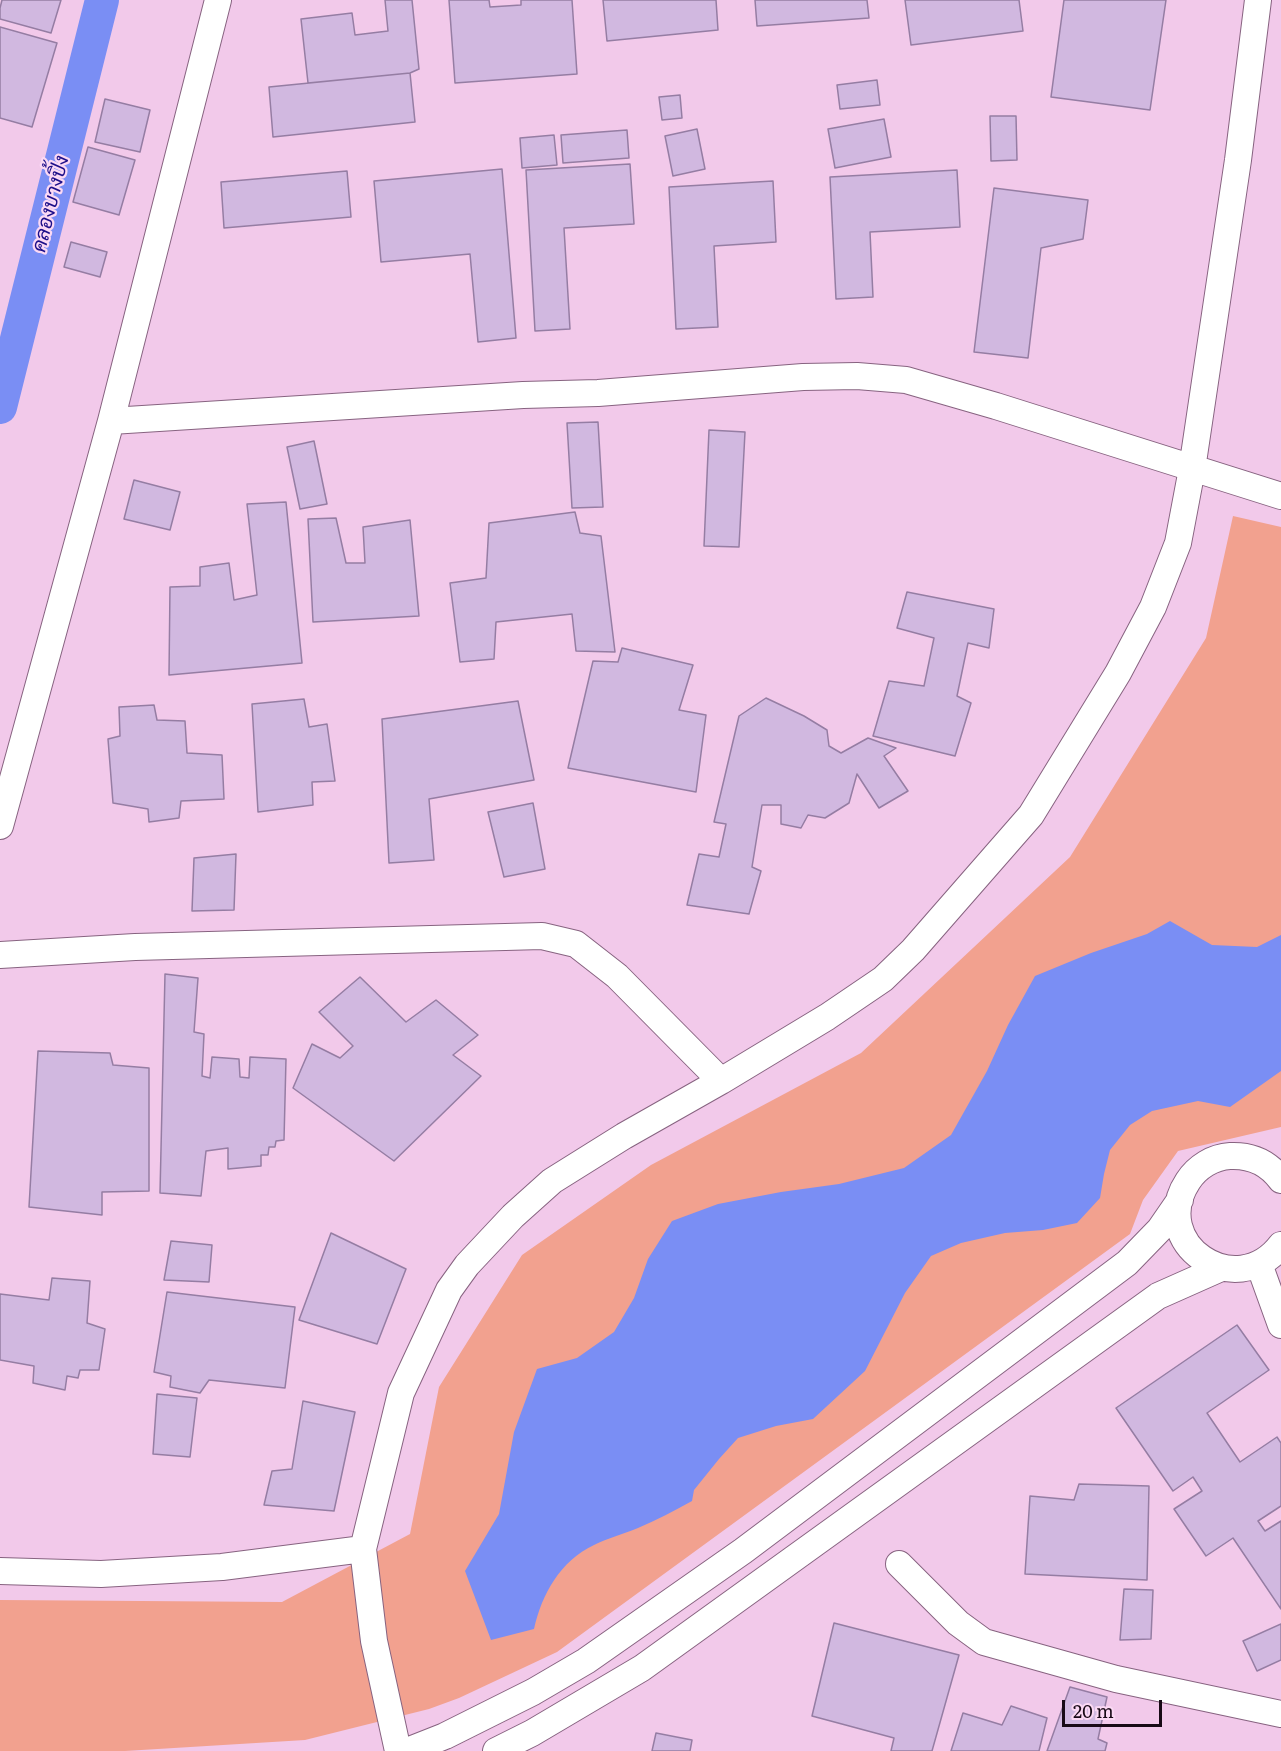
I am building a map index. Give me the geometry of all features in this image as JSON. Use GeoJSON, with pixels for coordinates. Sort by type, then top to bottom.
{"type":"FeatureCollection","features":[{"type":"Feature","properties":{"kind":"street"},"geometry":{"type":"LineString","coordinates":[[0,826],[111,421],[218,0]]}},
{"type":"Feature","properties":{"kind":"street"},"geometry":{"type":"LineString","coordinates":[[398,1751],[374,1641],[363,1549],[401,1392],[449,1290],[467,1264],[513,1216],[552,1181],[827,1017],[883,979],[913,950],[1031,814],[1118,673],[1153,607],[1178,543],[1192,469],[1238,160],[1258,0]]}},
{"type":"Feature","properties":{"kind":"street"},"geometry":{"type":"LineString","coordinates":[[111,421],[523,395],[598,393],[803,377],[857,376],[906,380],[1281,496]]}},
{"type":"Feature","properties":{"kind":"street"},"geometry":{"type":"LineString","coordinates":[[0,956],[135,947],[542,936],[576,944],[617,976],[722,1081]]}},
{"type":"Feature","properties":{"kind":"street"},"geometry":{"type":"LineString","coordinates":[[1279,1173],[1260,1161],[1242,1156],[1224,1156],[1207,1162],[1193,1174],[1182,1191],[1177,1210],[1179,1229],[1188,1246],[1202,1260],[1221,1268],[1240,1269],[1259,1264],[1274,1254],[1281,1245]]}},
{"type":"Feature","properties":{"kind":"street"},"geometry":{"type":"LineString","coordinates":[[407,1751],[445,1736],[513,1702],[586,1661],[742,1551],[1127,1263],[1160,1229],[1180,1200]]}},
{"type":"Feature","properties":{"kind":"street"},"geometry":{"type":"LineString","coordinates":[[1259,1264],[1281,1325]]}},
{"type":"Feature","properties":{"kind":"street"},"geometry":{"type":"LineString","coordinates":[[496,1751],[532,1733],[642,1668],[1158,1296],[1221,1268]]}},
{"type":"Feature","properties":{"kind":"street"},"geometry":{"type":"LineString","coordinates":[[0,1571],[101,1574],[222,1567],[363,1549]]}},
{"type":"Feature","properties":{"kind":"street"},"geometry":{"type":"LineString","coordinates":[[899,1563],[958,1623],[984,1642],[1116,1679],[1281,1714]]}},
{"type":"Feature","properties":{"kind":"shaded area"},"geometry":{"type":"Polygon","coordinates":[[[1233,516],[1281,527],[1281,1127],[1178,1151],[1143,1200],[1130,1234],[557,1652],[459,1698],[429,1709],[305,1740],[125,1751],[0,1751],[0,1600],[282,1602],[410,1534],[439,1387],[522,1255],[651,1165],[861,1053],[1070,857],[1206,638],[1233,516]]]}},
{"type":"Feature","properties":{"kind":"water"},"geometry":{"type":"Polygon","coordinates":[[[1170,921],[1212,945],[1257,947],[1281,935],[1281,1071],[1230,1107],[1198,1101],[1152,1111],[1130,1125],[1110,1150],[1100,1198],[1077,1223],[1043,1230],[1005,1233],[961,1243],[931,1256],[905,1293],[865,1371],[813,1419],[776,1426],[738,1438],[694,1490],[692,1501],[652,1522],[582,1552],[562,1569],[554,1580],[542,1603],[534,1629],[491,1640],[465,1571],[499,1514],[514,1432],[537,1369],[577,1358],[614,1332],[634,1298],[648,1259],[672,1221],[718,1204],[839,1184],[904,1168],[951,1135],[987,1071],[1008,1025],[1035,976],[1091,953],[1147,934],[1170,921]]]}},
{"type":"Feature","properties":{"kind":"building"},"geometry":{"type":"Polygon","coordinates":[[[2,0],[61,0],[51,33],[0,19],[2,0]]]}},
{"type":"Feature","properties":{"kind":"building"},"geometry":{"type":"Polygon","coordinates":[[[385,0],[412,0],[419,69],[410,73],[308,83],[301,19],[352,13],[355,35],[388,31],[385,0]]]}},
{"type":"Feature","properties":{"kind":"building"},"geometry":{"type":"Polygon","coordinates":[[[449,0],[489,0],[490,7],[521,5],[521,0],[572,0],[577,74],[455,83],[449,0]]]}},
{"type":"Feature","properties":{"kind":"building"},"geometry":{"type":"Polygon","coordinates":[[[603,0],[716,0],[718,30],[607,41],[603,0]]]}},
{"type":"Feature","properties":{"kind":"building"},"geometry":{"type":"Polygon","coordinates":[[[755,0],[867,0],[869,18],[757,26],[755,0]]]}},
{"type":"Feature","properties":{"kind":"building"},"geometry":{"type":"Polygon","coordinates":[[[905,0],[1019,0],[1023,31],[911,45],[905,0]]]}},
{"type":"Feature","properties":{"kind":"building"},"geometry":{"type":"Polygon","coordinates":[[[1064,0],[1166,0],[1150,110],[1051,97],[1064,0]]]}},
{"type":"Feature","properties":{"kind":"building"},"geometry":{"type":"Polygon","coordinates":[[[0,27],[57,43],[32,127],[0,118],[0,27]]]}},
{"type":"Feature","properties":{"kind":"building"},"geometry":{"type":"Polygon","coordinates":[[[410,73],[415,122],[273,137],[269,87],[410,73]]]}},
{"type":"Feature","properties":{"kind":"building"},"geometry":{"type":"Polygon","coordinates":[[[877,80],[880,105],[840,109],[837,85],[877,80]]]}},
{"type":"Feature","properties":{"kind":"building"},"geometry":{"type":"Polygon","coordinates":[[[680,95],[682,118],[662,120],[659,97],[680,95]]]}},
{"type":"Feature","properties":{"kind":"building"},"geometry":{"type":"Polygon","coordinates":[[[105,99],[150,110],[140,152],[95,142],[105,99]]]}},
{"type":"Feature","properties":{"kind":"building"},"geometry":{"type":"Polygon","coordinates":[[[990,116],[1016,116],[1017,160],[991,161],[990,116]]]}},
{"type":"Feature","properties":{"kind":"building"},"geometry":{"type":"Polygon","coordinates":[[[884,119],[891,157],[835,168],[828,129],[884,119]]]}},
{"type":"Feature","properties":{"kind":"building"},"geometry":{"type":"Polygon","coordinates":[[[697,129],[705,169],[673,176],[665,136],[697,129]]]}},
{"type":"Feature","properties":{"kind":"building"},"geometry":{"type":"Polygon","coordinates":[[[627,130],[629,158],[563,163],[561,135],[627,130]]]}},
{"type":"Feature","properties":{"kind":"building"},"geometry":{"type":"Polygon","coordinates":[[[554,135],[557,165],[522,168],[520,138],[554,135]]]}},
{"type":"Feature","properties":{"kind":"building"},"geometry":{"type":"Polygon","coordinates":[[[88,147],[135,160],[119,215],[73,202],[88,147]]]}},
{"type":"Feature","properties":{"kind":"building"},"geometry":{"type":"Polygon","coordinates":[[[630,164],[634,224],[564,228],[570,329],[535,331],[526,170],[630,164]]]}},
{"type":"Feature","properties":{"kind":"building"},"geometry":{"type":"Polygon","coordinates":[[[502,169],[516,338],[478,342],[470,254],[381,262],[374,181],[502,169]]]}},
{"type":"Feature","properties":{"kind":"building"},"geometry":{"type":"Polygon","coordinates":[[[957,170],[960,227],[870,232],[873,297],[836,299],[830,177],[957,170]]]}},
{"type":"Feature","properties":{"kind":"building"},"geometry":{"type":"Polygon","coordinates":[[[347,171],[351,217],[224,228],[221,182],[347,171]]]}},
{"type":"Feature","properties":{"kind":"building"},"geometry":{"type":"Polygon","coordinates":[[[773,181],[776,242],[714,246],[718,327],[676,329],[669,187],[773,181]]]}},
{"type":"Feature","properties":{"kind":"building"},"geometry":{"type":"Polygon","coordinates":[[[994,188],[1088,200],[1083,239],[1041,248],[1028,358],[974,352],[994,188]]]}},
{"type":"Feature","properties":{"kind":"building"},"geometry":{"type":"Polygon","coordinates":[[[71,242],[107,252],[100,277],[64,267],[71,242]]]}},
{"type":"Feature","properties":{"kind":"building"},"geometry":{"type":"Polygon","coordinates":[[[598,422],[603,507],[572,508],[567,423],[598,422]]]}},
{"type":"Feature","properties":{"kind":"building"},"geometry":{"type":"Polygon","coordinates":[[[709,430],[745,432],[739,547],[704,546],[709,430]]]}},
{"type":"Feature","properties":{"kind":"building"},"geometry":{"type":"Polygon","coordinates":[[[314,441],[327,504],[300,509],[287,447],[314,441]]]}},
{"type":"Feature","properties":{"kind":"building"},"geometry":{"type":"Polygon","coordinates":[[[134,480],[180,492],[170,530],[124,519],[134,480]]]}},
{"type":"Feature","properties":{"kind":"building"},"geometry":{"type":"Polygon","coordinates":[[[286,502],[302,663],[169,675],[170,587],[200,586],[200,567],[229,563],[234,600],[257,595],[247,504],[286,502]]]}},
{"type":"Feature","properties":{"kind":"building"},"geometry":{"type":"Polygon","coordinates":[[[575,512],[580,533],[601,536],[615,652],[576,651],[572,614],[496,622],[494,659],[460,662],[450,583],[486,578],[489,523],[575,512]]]}},
{"type":"Feature","properties":{"kind":"building"},"geometry":{"type":"Polygon","coordinates":[[[336,518],[346,563],[365,563],[363,527],[410,520],[419,616],[313,622],[308,519],[336,518]]]}},
{"type":"Feature","properties":{"kind":"building"},"geometry":{"type":"Polygon","coordinates":[[[907,592],[994,609],[989,648],[968,643],[957,696],[971,703],[955,756],[873,736],[889,681],[924,686],[934,638],[897,628],[907,592]]]}},
{"type":"Feature","properties":{"kind":"building"},"geometry":{"type":"Polygon","coordinates":[[[622,648],[693,665],[679,710],[706,715],[696,792],[568,768],[593,661],[618,662],[622,648]]]}},
{"type":"Feature","properties":{"kind":"building"},"geometry":{"type":"Polygon","coordinates":[[[766,698],[827,730],[829,746],[841,753],[868,738],[896,748],[884,756],[908,791],[879,808],[857,774],[849,803],[825,818],[808,815],[801,828],[781,824],[781,805],[762,805],[752,867],[761,871],[749,914],[687,905],[699,854],[719,857],[726,824],[714,822],[739,716],[766,698]]]}},
{"type":"Feature","properties":{"kind":"building"},"geometry":{"type":"Polygon","coordinates":[[[304,699],[309,727],[327,724],[335,781],[312,782],[313,805],[258,812],[252,704],[304,699]]]}},
{"type":"Feature","properties":{"kind":"building"},"geometry":{"type":"Polygon","coordinates":[[[518,701],[534,780],[429,799],[434,860],[389,863],[382,719],[518,701]]]}},
{"type":"Feature","properties":{"kind":"building"},"geometry":{"type":"Polygon","coordinates":[[[154,705],[157,720],[185,721],[187,753],[222,755],[224,799],[181,801],[179,818],[149,822],[148,809],[113,803],[108,739],[120,736],[119,707],[154,705]]]}},
{"type":"Feature","properties":{"kind":"building"},"geometry":{"type":"Polygon","coordinates":[[[533,803],[545,869],[504,877],[488,812],[533,803]]]}},
{"type":"Feature","properties":{"kind":"building"},"geometry":{"type":"Polygon","coordinates":[[[236,854],[234,910],[192,911],[194,858],[236,854]]]}},
{"type":"Feature","properties":{"kind":"building"},"geometry":{"type":"Polygon","coordinates":[[[165,974],[198,978],[194,1032],[204,1034],[202,1076],[210,1078],[212,1057],[239,1059],[240,1077],[249,1078],[250,1057],[286,1059],[284,1140],[276,1141],[275,1147],[269,1147],[268,1155],[261,1155],[261,1166],[228,1169],[228,1148],[206,1151],[201,1196],[160,1193],[165,974]]]}},
{"type":"Feature","properties":{"kind":"building"},"geometry":{"type":"Polygon","coordinates":[[[360,977],[406,1022],[436,1000],[478,1035],[453,1055],[481,1076],[394,1161],[293,1088],[312,1044],[340,1058],[353,1046],[319,1012],[360,977]]]}},
{"type":"Feature","properties":{"kind":"building"},"geometry":{"type":"Polygon","coordinates":[[[38,1051],[110,1053],[113,1065],[149,1068],[149,1191],[102,1192],[102,1215],[29,1207],[38,1051]]]}},
{"type":"Feature","properties":{"kind":"building"},"geometry":{"type":"Polygon","coordinates":[[[331,1233],[406,1269],[377,1344],[299,1320],[331,1233]]]}},
{"type":"Feature","properties":{"kind":"building"},"geometry":{"type":"Polygon","coordinates":[[[171,1241],[212,1245],[209,1282],[164,1280],[171,1241]]]}},
{"type":"Feature","properties":{"kind":"building"},"geometry":{"type":"Polygon","coordinates":[[[52,1278],[90,1281],[87,1323],[105,1329],[99,1370],[80,1370],[78,1378],[67,1376],[65,1390],[33,1383],[34,1366],[0,1360],[0,1294],[49,1300],[52,1278]]]}},
{"type":"Feature","properties":{"kind":"building"},"geometry":{"type":"Polygon","coordinates":[[[167,1292],[295,1307],[285,1388],[209,1380],[200,1393],[170,1387],[171,1376],[154,1372],[167,1292]]]}},
{"type":"Feature","properties":{"kind":"building"},"geometry":{"type":"Polygon","coordinates":[[[1237,1325],[1269,1370],[1207,1413],[1240,1462],[1277,1437],[1281,1443],[1281,1506],[1258,1521],[1265,1531],[1281,1521],[1281,1609],[1233,1538],[1206,1556],[1174,1509],[1202,1491],[1193,1477],[1173,1491],[1116,1408],[1237,1325]]]}},
{"type":"Feature","properties":{"kind":"building"},"geometry":{"type":"Polygon","coordinates":[[[157,1394],[197,1398],[190,1457],[153,1454],[157,1394]]]}},
{"type":"Feature","properties":{"kind":"building"},"geometry":{"type":"Polygon","coordinates":[[[303,1401],[355,1412],[334,1511],[264,1505],[272,1471],[292,1469],[303,1401]]]}},
{"type":"Feature","properties":{"kind":"building"},"geometry":{"type":"Polygon","coordinates":[[[1079,1484],[1149,1486],[1147,1580],[1025,1574],[1030,1496],[1074,1500],[1079,1484]]]}},
{"type":"Feature","properties":{"kind":"building"},"geometry":{"type":"Polygon","coordinates":[[[1124,1589],[1153,1590],[1151,1639],[1120,1640],[1124,1589]]]}},
{"type":"Feature","properties":{"kind":"building"},"geometry":{"type":"Polygon","coordinates":[[[834,1623],[959,1655],[932,1751],[891,1751],[894,1738],[812,1716],[834,1623]]]}},
{"type":"Feature","properties":{"kind":"building"},"geometry":{"type":"Polygon","coordinates":[[[1281,1624],[1281,1660],[1257,1671],[1243,1641],[1281,1624]]]}},
{"type":"Feature","properties":{"kind":"building"},"geometry":{"type":"Polygon","coordinates":[[[1070,1687],[1107,1697],[1098,1739],[1107,1743],[1105,1751],[1047,1751],[1070,1687]]]}},
{"type":"Feature","properties":{"kind":"building"},"geometry":{"type":"Polygon","coordinates":[[[1011,1706],[1047,1718],[1039,1751],[951,1751],[963,1713],[1002,1725],[1011,1706]]]}},
{"type":"Feature","properties":{"kind":"building"},"geometry":{"type":"Polygon","coordinates":[[[656,1733],[692,1740],[690,1751],[652,1751],[656,1733]]]}},
{"type":"Feature","properties":{"kind":"waterway","name":"คลองบางปิ้ง"},"geometry":{"type":"LineString","coordinates":[[0,407],[102,0]]}}]}
